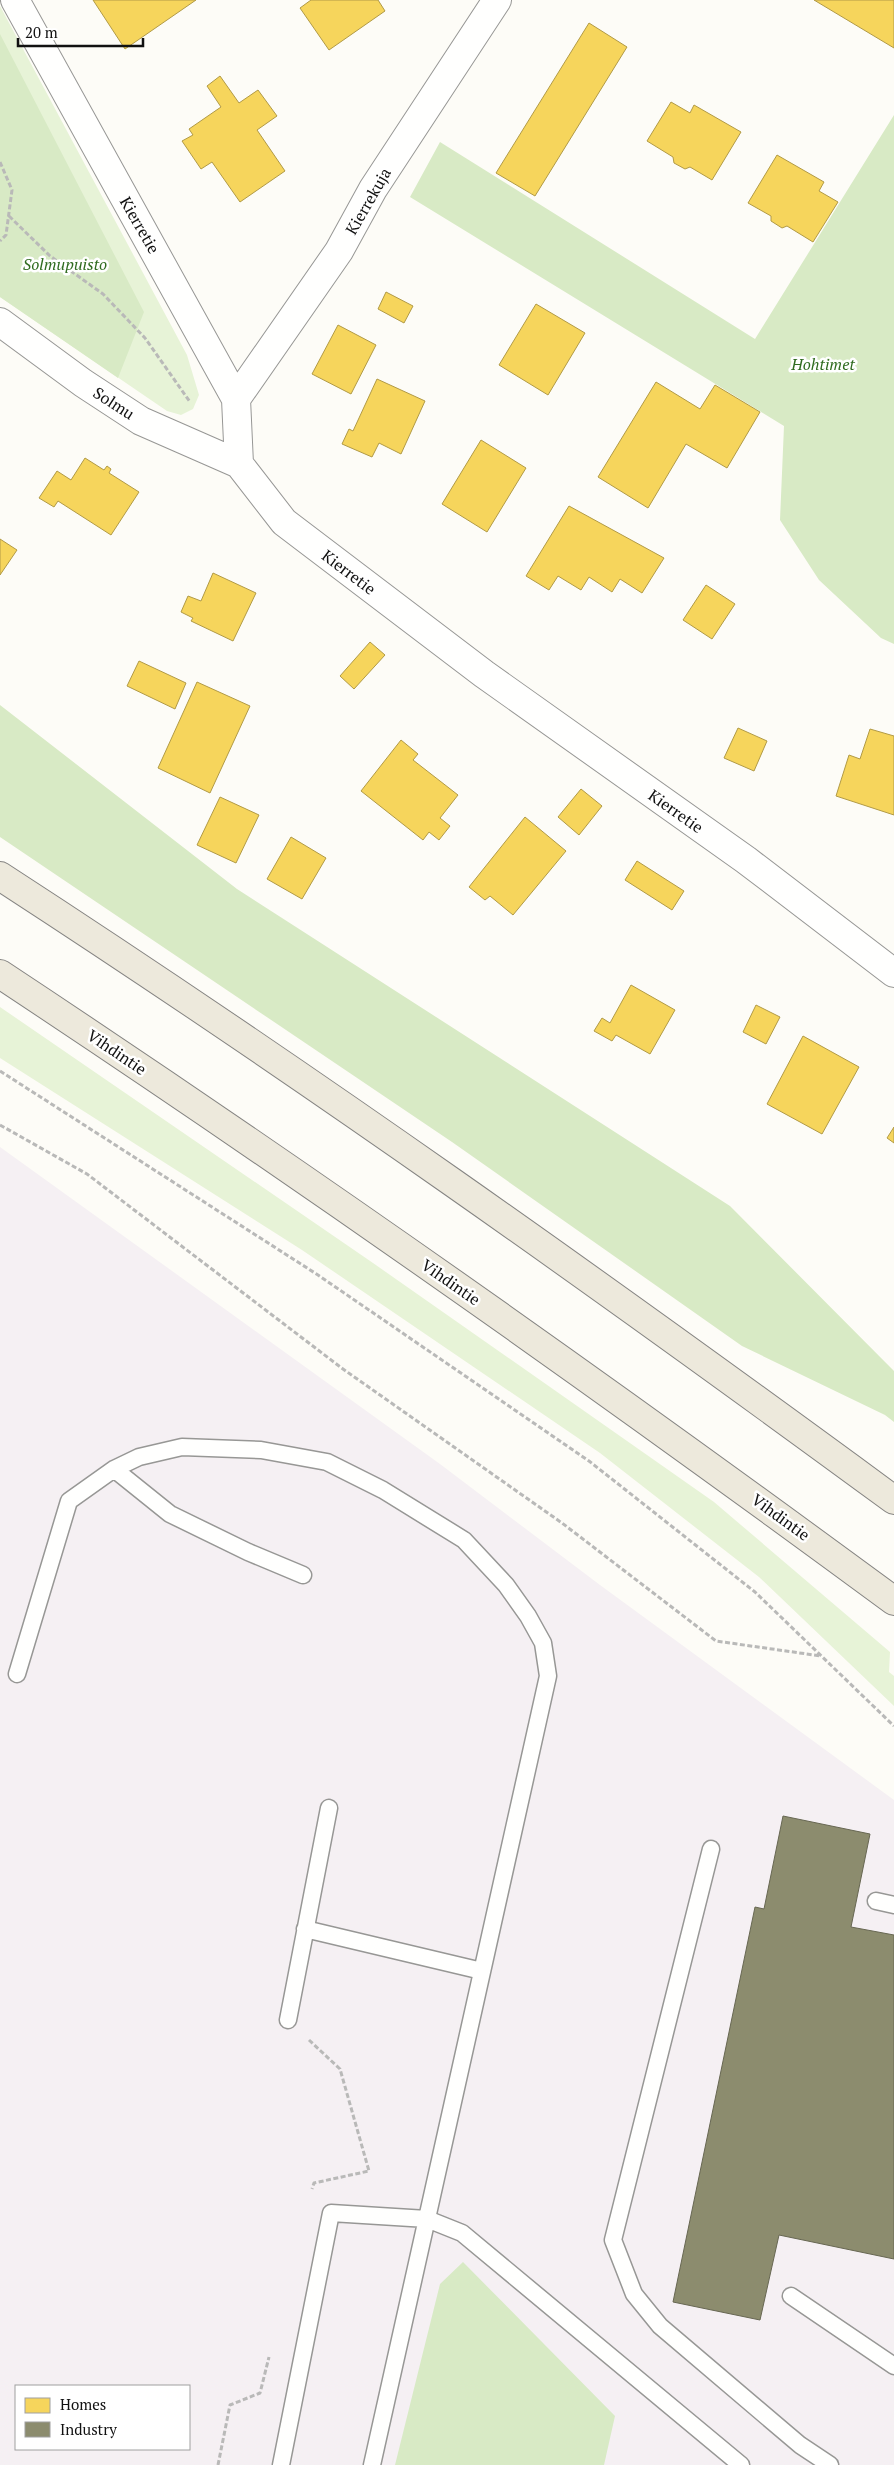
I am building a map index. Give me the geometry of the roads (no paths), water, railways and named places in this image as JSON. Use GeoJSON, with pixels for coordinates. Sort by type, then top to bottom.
{"type":"FeatureCollection","features":[{"type":"Feature","properties":{"kind":"main road"},"geometry":{"type":"LineString","coordinates":[[0,876],[114,950],[422,1160],[894,1500]]}},
{"type":"Feature","properties":{"kind":"main road","name":"Vihdintie"},"geometry":{"type":"LineString","coordinates":[[0,974],[377,1230],[687,1448],[894,1601]]}},
{"type":"Feature","properties":{"kind":"street","name":"Kierretie"},"geometry":{"type":"LineString","coordinates":[[15,0],[236,399],[239,464],[284,522],[484,674],[746,860],[894,973]]}},
{"type":"Feature","properties":{"kind":"street","name":"Kierrekuja"},"geometry":{"type":"LineString","coordinates":[[236,399],[339,251],[373,189],[497,0]]}},
{"type":"Feature","properties":{"kind":"street","name":"Solmu"},"geometry":{"type":"LineString","coordinates":[[0,322],[83,383],[141,421],[239,464]]}},
{"type":"Feature","properties":{"kind":"lane"},"geometry":{"type":"LineString","coordinates":[[17,1674],[69,1501],[114,1468],[139,1457],[182,1447],[261,1450],[327,1462],[383,1490],[464,1540],[506,1585],[528,1616],[543,1643],[548,1676],[372,2465]]}},
{"type":"Feature","properties":{"kind":"lane"},"geometry":{"type":"LineString","coordinates":[[114,1468],[170,1514],[248,1552],[303,1575]]}},
{"type":"Feature","properties":{"kind":"lane"},"geometry":{"type":"LineString","coordinates":[[288,2020],[329,1808]]}},
{"type":"Feature","properties":{"kind":"lane"},"geometry":{"type":"LineString","coordinates":[[711,1849],[613,2240],[634,2294],[660,2326],[800,2445],[830,2465]]}},
{"type":"Feature","properties":{"kind":"lane"},"geometry":{"type":"LineString","coordinates":[[876,1901],[894,1905]]}},
{"type":"Feature","properties":{"kind":"lane"},"geometry":{"type":"LineString","coordinates":[[305,1929],[482,1971]]}},
{"type":"Feature","properties":{"kind":"lane"},"geometry":{"type":"LineString","coordinates":[[281,2465],[331,2213],[427,2218],[462,2233],[741,2465]]}},
{"type":"Feature","properties":{"kind":"lane"},"geometry":{"type":"LineString","coordinates":[[791,2296],[894,2366]]}},
{"type":"Feature","properties":{"kind":"park label","name":"Solmupuisto"},"geometry":{"type":"Point","coordinates":[65,264]}},
{"type":"Feature","properties":{"kind":"park label","name":"Hohtimet"},"geometry":{"type":"Point","coordinates":[823,364]}}]}
